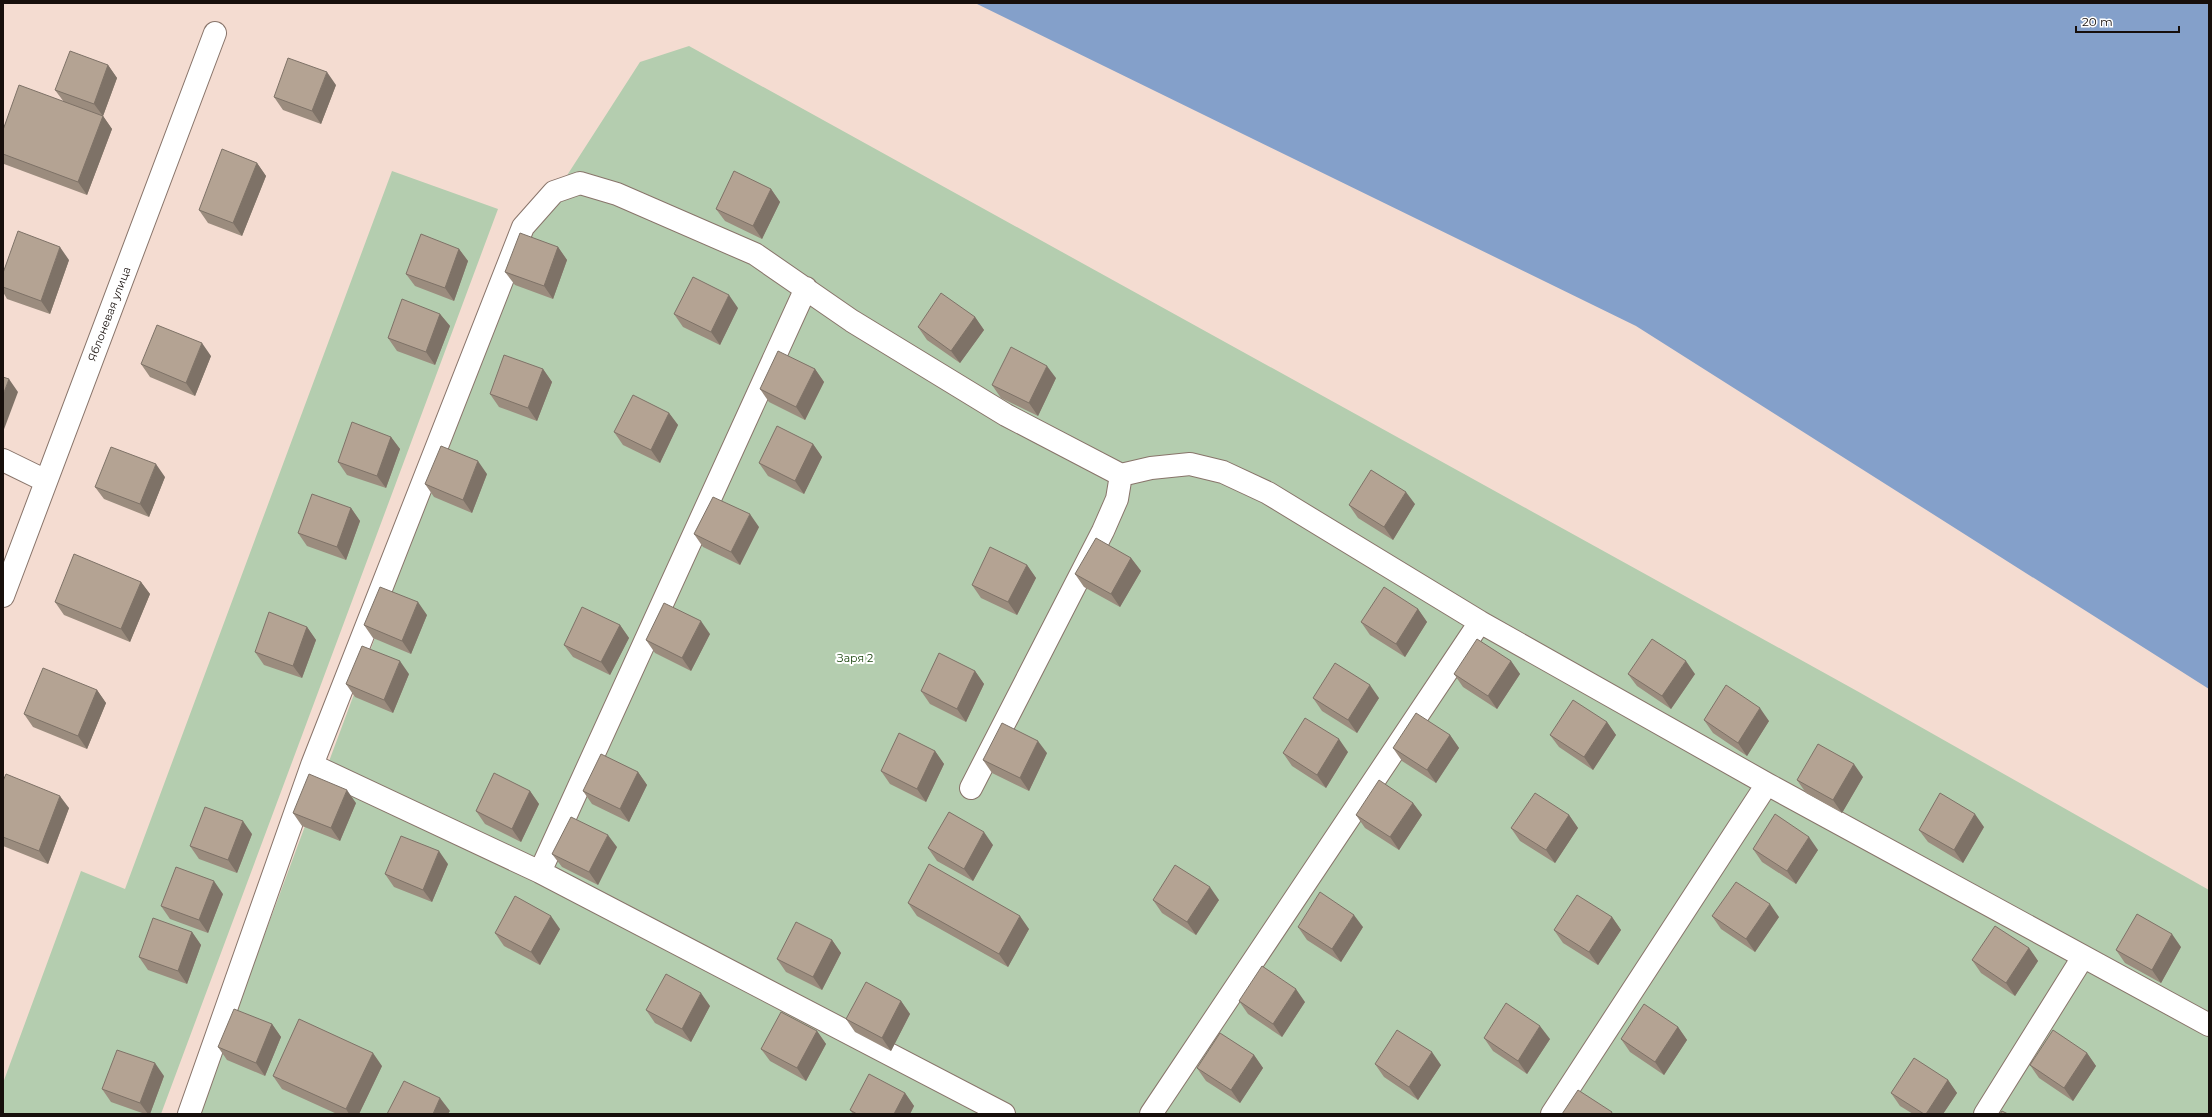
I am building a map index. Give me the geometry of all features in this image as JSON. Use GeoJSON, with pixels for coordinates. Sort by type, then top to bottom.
{"type":"FeatureCollection","features":[{"type":"Feature","properties":{"kind":"street","name":"Яблоневая улица"},"geometry":{"type":"LineString","coordinates":[[3,596],[215,33]]}},
{"type":"Feature","properties":{"kind":"street"},"geometry":{"type":"LineString","coordinates":[[192,1113],[312,765],[523,227],[554,192],[580,183],[617,194],[755,254],[852,321],[1006,415],[1121,474],[1151,468],[1190,464],[1223,472],[1268,493],[1480,622],[1767,784],[2209,1025]]}},
{"type":"Feature","properties":{"kind":"street"},"geometry":{"type":"LineString","coordinates":[[540,872],[806,288]]}},
{"type":"Feature","properties":{"kind":"street"},"geometry":{"type":"LineString","coordinates":[[3,460],[46,481]]}},
{"type":"Feature","properties":{"kind":"street"},"geometry":{"type":"LineString","coordinates":[[971,788],[1103,531],[1117,499],[1121,474]]}},
{"type":"Feature","properties":{"kind":"street"},"geometry":{"type":"LineString","coordinates":[[1151,1114],[1480,622]]}},
{"type":"Feature","properties":{"kind":"street"},"geometry":{"type":"LineString","coordinates":[[312,765],[540,872],[1004,1114]]}},
{"type":"Feature","properties":{"kind":"street"},"geometry":{"type":"LineString","coordinates":[[1552,1114],[1767,784]]}},
{"type":"Feature","properties":{"kind":"street"},"geometry":{"type":"LineString","coordinates":[[1985,1114],[2084,957]]}},
{"type":"Feature","properties":{"kind":"green space","name":"Заря 2"},"geometry":{"type":"Polygon","coordinates":[[[689,46],[1857,691],[2209,890],[2209,1114],[198,1114],[519,250],[640,62],[689,46]]]}},
{"type":"Feature","properties":{"kind":"green space"},"geometry":{"type":"Polygon","coordinates":[[[392,171],[498,209],[161,1114],[3,1114],[3,1083],[81,871],[125,889],[392,171]]]}},
{"type":"Feature","properties":{"kind":"water"},"geometry":{"type":"Polygon","coordinates":[[[975,3],[2209,3],[2209,689],[1636,326],[975,3]]]}},
{"type":"Feature","properties":{"kind":"building"},"geometry":{"type":"Polygon","coordinates":[[[70,51],[108,65],[94,104],[55,90],[70,51]]]}},
{"type":"Feature","properties":{"kind":"building"},"geometry":{"type":"Polygon","coordinates":[[[288,58],[327,72],[312,111],[274,97],[288,58]]]}},
{"type":"Feature","properties":{"kind":"building"},"geometry":{"type":"Polygon","coordinates":[[[19,85],[103,116],[78,182],[3,154],[3,130],[19,85]]]}},
{"type":"Feature","properties":{"kind":"building"},"geometry":{"type":"Polygon","coordinates":[[[222,149],[257,163],[233,223],[199,210],[222,149]]]}},
{"type":"Feature","properties":{"kind":"building"},"geometry":{"type":"Polygon","coordinates":[[[734,171],[771,189],[753,226],[716,209],[734,171]]]}},
{"type":"Feature","properties":{"kind":"building"},"geometry":{"type":"Polygon","coordinates":[[[18,231],[60,247],[41,301],[3,287],[3,273],[18,231]]]}},
{"type":"Feature","properties":{"kind":"building"},"geometry":{"type":"Polygon","coordinates":[[[520,233],[558,247],[544,286],[505,272],[520,233]]]}},
{"type":"Feature","properties":{"kind":"building"},"geometry":{"type":"Polygon","coordinates":[[[421,234],[459,249],[445,288],[406,274],[421,234]]]}},
{"type":"Feature","properties":{"kind":"building"},"geometry":{"type":"Polygon","coordinates":[[[693,277],[729,295],[711,332],[674,314],[693,277]]]}},
{"type":"Feature","properties":{"kind":"building"},"geometry":{"type":"Polygon","coordinates":[[[941,293],[975,317],[951,351],[918,327],[941,293]]]}},
{"type":"Feature","properties":{"kind":"building"},"geometry":{"type":"Polygon","coordinates":[[[402,299],[440,314],[426,352],[388,338],[402,299]]]}},
{"type":"Feature","properties":{"kind":"building"},"geometry":{"type":"Polygon","coordinates":[[[157,325],[202,343],[186,383],[141,364],[157,325]]]}},
{"type":"Feature","properties":{"kind":"building"},"geometry":{"type":"Polygon","coordinates":[[[1011,347],[1047,366],[1029,403],[992,385],[1011,347]]]}},
{"type":"Feature","properties":{"kind":"building"},"geometry":{"type":"Polygon","coordinates":[[[778,351],[815,369],[796,407],[760,389],[778,351]]]}},
{"type":"Feature","properties":{"kind":"building"},"geometry":{"type":"Polygon","coordinates":[[[504,355],[543,369],[528,408],[490,394],[504,355]]]}},
{"type":"Feature","properties":{"kind":"building"},"geometry":{"type":"Polygon","coordinates":[[[3,377],[9,379],[3,395],[3,377]]]}},
{"type":"Feature","properties":{"kind":"building"},"geometry":{"type":"Polygon","coordinates":[[[633,395],[669,413],[651,450],[614,432],[633,395]]]}},
{"type":"Feature","properties":{"kind":"building"},"geometry":{"type":"Polygon","coordinates":[[[352,422],[391,437],[377,476],[338,462],[352,422]]]}},
{"type":"Feature","properties":{"kind":"building"},"geometry":{"type":"Polygon","coordinates":[[[777,426],[813,444],[795,481],[759,463],[777,426]]]}},
{"type":"Feature","properties":{"kind":"building"},"geometry":{"type":"Polygon","coordinates":[[[441,446],[478,461],[463,500],[425,484],[441,446]]]}},
{"type":"Feature","properties":{"kind":"building"},"geometry":{"type":"Polygon","coordinates":[[[111,447],[156,464],[140,504],[95,487],[111,447]]]}},
{"type":"Feature","properties":{"kind":"building"},"geometry":{"type":"Polygon","coordinates":[[[1371,470],[1406,492],[1384,527],[1349,505],[1371,470]]]}},
{"type":"Feature","properties":{"kind":"building"},"geometry":{"type":"Polygon","coordinates":[[[312,494],[351,508],[337,547],[298,533],[312,494]]]}},
{"type":"Feature","properties":{"kind":"building"},"geometry":{"type":"Polygon","coordinates":[[[713,497],[750,514],[731,552],[694,534],[713,497]]]}},
{"type":"Feature","properties":{"kind":"building"},"geometry":{"type":"Polygon","coordinates":[[[1096,538],[1131,558],[1111,594],[1075,574],[1096,538]]]}},
{"type":"Feature","properties":{"kind":"building"},"geometry":{"type":"Polygon","coordinates":[[[990,547],[1027,565],[1008,602],[972,585],[990,547]]]}},
{"type":"Feature","properties":{"kind":"building"},"geometry":{"type":"Polygon","coordinates":[[[74,554],[141,582],[121,629],[55,602],[74,554]]]}},
{"type":"Feature","properties":{"kind":"building"},"geometry":{"type":"Polygon","coordinates":[[[380,587],[418,602],[402,641],[364,625],[380,587]]]}},
{"type":"Feature","properties":{"kind":"building"},"geometry":{"type":"Polygon","coordinates":[[[1384,587],[1418,609],[1396,644],[1361,622],[1384,587]]]}},
{"type":"Feature","properties":{"kind":"building"},"geometry":{"type":"Polygon","coordinates":[[[664,603],[701,621],[682,658],[646,640],[664,603]]]}},
{"type":"Feature","properties":{"kind":"building"},"geometry":{"type":"Polygon","coordinates":[[[582,607],[620,625],[601,662],[564,645],[582,607]]]}},
{"type":"Feature","properties":{"kind":"building"},"geometry":{"type":"Polygon","coordinates":[[[269,612],[307,627],[293,666],[255,652],[269,612]]]}},
{"type":"Feature","properties":{"kind":"building"},"geometry":{"type":"Polygon","coordinates":[[[1477,639],[1511,661],[1488,696],[1454,674],[1477,639]]]}},
{"type":"Feature","properties":{"kind":"building"},"geometry":{"type":"Polygon","coordinates":[[[1652,639],[1686,661],[1662,696],[1628,674],[1652,639]]]}},
{"type":"Feature","properties":{"kind":"building"},"geometry":{"type":"Polygon","coordinates":[[[362,646],[400,661],[384,700],[346,684],[362,646]]]}},
{"type":"Feature","properties":{"kind":"building"},"geometry":{"type":"Polygon","coordinates":[[[939,653],[975,671],[957,709],[921,691],[939,653]]]}},
{"type":"Feature","properties":{"kind":"building"},"geometry":{"type":"Polygon","coordinates":[[[1335,663],[1370,685],[1348,720],[1313,698],[1335,663]]]}},
{"type":"Feature","properties":{"kind":"building"},"geometry":{"type":"Polygon","coordinates":[[[43,668],[97,690],[78,736],[24,714],[43,668]]]}},
{"type":"Feature","properties":{"kind":"building"},"geometry":{"type":"Polygon","coordinates":[[[1726,685],[1760,708],[1738,743],[1704,720],[1726,685]]]}},
{"type":"Feature","properties":{"kind":"building"},"geometry":{"type":"Polygon","coordinates":[[[1573,700],[1607,722],[1584,757],[1550,735],[1573,700]]]}},
{"type":"Feature","properties":{"kind":"building"},"geometry":{"type":"Polygon","coordinates":[[[1416,713],[1450,735],[1427,770],[1393,748],[1416,713]]]}},
{"type":"Feature","properties":{"kind":"building"},"geometry":{"type":"Polygon","coordinates":[[[1305,718],[1339,739],[1317,775],[1283,753],[1305,718]]]}},
{"type":"Feature","properties":{"kind":"building"},"geometry":{"type":"Polygon","coordinates":[[[1002,723],[1038,741],[1020,778],[983,760],[1002,723]]]}},
{"type":"Feature","properties":{"kind":"building"},"geometry":{"type":"Polygon","coordinates":[[[899,733],[935,751],[917,789],[881,771],[899,733]]]}},
{"type":"Feature","properties":{"kind":"building"},"geometry":{"type":"Polygon","coordinates":[[[1818,744],[1854,764],[1833,800],[1797,780],[1818,744]]]}},
{"type":"Feature","properties":{"kind":"building"},"geometry":{"type":"Polygon","coordinates":[[[601,754],[638,772],[620,809],[583,791],[601,754]]]}},
{"type":"Feature","properties":{"kind":"building"},"geometry":{"type":"Polygon","coordinates":[[[494,773],[530,791],[512,829],[476,811],[494,773]]]}},
{"type":"Feature","properties":{"kind":"building"},"geometry":{"type":"Polygon","coordinates":[[[6,774],[60,796],[39,851],[3,837],[3,781],[6,774]]]}},
{"type":"Feature","properties":{"kind":"building"},"geometry":{"type":"Polygon","coordinates":[[[309,774],[347,790],[331,828],[293,813],[309,774]]]}},
{"type":"Feature","properties":{"kind":"building"},"geometry":{"type":"Polygon","coordinates":[[[1379,780],[1413,803],[1390,837],[1356,815],[1379,780]]]}},
{"type":"Feature","properties":{"kind":"building"},"geometry":{"type":"Polygon","coordinates":[[[1535,793],[1569,815],[1546,850],[1511,828],[1535,793]]]}},
{"type":"Feature","properties":{"kind":"building"},"geometry":{"type":"Polygon","coordinates":[[[1940,793],[1975,814],[1954,850],[1919,830],[1940,793]]]}},
{"type":"Feature","properties":{"kind":"building"},"geometry":{"type":"Polygon","coordinates":[[[205,807],[243,821],[228,860],[190,846],[205,807]]]}},
{"type":"Feature","properties":{"kind":"building"},"geometry":{"type":"Polygon","coordinates":[[[949,812],[984,832],[964,869],[928,848],[949,812]]]}},
{"type":"Feature","properties":{"kind":"building"},"geometry":{"type":"Polygon","coordinates":[[[1775,814],[1809,837],[1787,871],[1753,849],[1775,814]]]}},
{"type":"Feature","properties":{"kind":"building"},"geometry":{"type":"Polygon","coordinates":[[[571,817],[608,835],[589,872],[552,854],[571,817]]]}},
{"type":"Feature","properties":{"kind":"building"},"geometry":{"type":"Polygon","coordinates":[[[401,836],[439,851],[423,890],[385,874],[401,836]]]}},
{"type":"Feature","properties":{"kind":"building"},"geometry":{"type":"Polygon","coordinates":[[[929,864],[1020,916],[999,954],[908,903],[929,864]]]}},
{"type":"Feature","properties":{"kind":"building"},"geometry":{"type":"Polygon","coordinates":[[[1175,865],[1210,887],[1187,922],[1153,900],[1175,865]]]}},
{"type":"Feature","properties":{"kind":"building"},"geometry":{"type":"Polygon","coordinates":[[[176,867],[214,881],[199,920],[161,906],[176,867]]]}},
{"type":"Feature","properties":{"kind":"building"},"geometry":{"type":"Polygon","coordinates":[[[1736,882],[1770,904],[1746,939],[1712,916],[1736,882]]]}},
{"type":"Feature","properties":{"kind":"building"},"geometry":{"type":"Polygon","coordinates":[[[1320,892],[1354,915],[1332,949],[1298,927],[1320,892]]]}},
{"type":"Feature","properties":{"kind":"building"},"geometry":{"type":"Polygon","coordinates":[[[1577,895],[1612,917],[1589,952],[1554,930],[1577,895]]]}},
{"type":"Feature","properties":{"kind":"building"},"geometry":{"type":"Polygon","coordinates":[[[515,896],[551,916],[531,952],[495,933],[515,896]]]}},
{"type":"Feature","properties":{"kind":"building"},"geometry":{"type":"Polygon","coordinates":[[[2137,914],[2172,934],[2152,970],[2116,950],[2137,914]]]}},
{"type":"Feature","properties":{"kind":"building"},"geometry":{"type":"Polygon","coordinates":[[[153,918],[192,932],[178,971],[139,957],[153,918]]]}},
{"type":"Feature","properties":{"kind":"building"},"geometry":{"type":"Polygon","coordinates":[[[796,922],[832,940],[813,977],[777,959],[796,922]]]}},
{"type":"Feature","properties":{"kind":"building"},"geometry":{"type":"Polygon","coordinates":[[[1995,926],[2029,948],[2006,983],[1972,960],[1995,926]]]}},
{"type":"Feature","properties":{"kind":"building"},"geometry":{"type":"Polygon","coordinates":[[[1262,966],[1296,989],[1273,1024],[1239,1001],[1262,966]]]}},
{"type":"Feature","properties":{"kind":"building"},"geometry":{"type":"Polygon","coordinates":[[[666,974],[701,993],[682,1029],[646,1010],[666,974]]]}},
{"type":"Feature","properties":{"kind":"building"},"geometry":{"type":"Polygon","coordinates":[[[866,982],[901,1001],[882,1038],[846,1019],[866,982]]]}},
{"type":"Feature","properties":{"kind":"building"},"geometry":{"type":"Polygon","coordinates":[[[1506,1003],[1540,1026],[1518,1061],[1484,1038],[1506,1003]]]}},
{"type":"Feature","properties":{"kind":"building"},"geometry":{"type":"Polygon","coordinates":[[[1644,1004],[1678,1027],[1655,1062],[1621,1039],[1644,1004]]]}},
{"type":"Feature","properties":{"kind":"building"},"geometry":{"type":"Polygon","coordinates":[[[234,1009],[272,1024],[256,1063],[218,1047],[234,1009]]]}},
{"type":"Feature","properties":{"kind":"building"},"geometry":{"type":"Polygon","coordinates":[[[781,1012],[817,1031],[797,1068],[761,1049],[781,1012]]]}},
{"type":"Feature","properties":{"kind":"building"},"geometry":{"type":"Polygon","coordinates":[[[299,1019],[373,1053],[346,1109],[273,1076],[299,1019]]]}},
{"type":"Feature","properties":{"kind":"building"},"geometry":{"type":"Polygon","coordinates":[[[1397,1030],[1432,1052],[1409,1087],[1375,1064],[1397,1030]]]}},
{"type":"Feature","properties":{"kind":"building"},"geometry":{"type":"Polygon","coordinates":[[[2053,1030],[2087,1053],[2064,1088],[2030,1065],[2053,1030]]]}},
{"type":"Feature","properties":{"kind":"building"},"geometry":{"type":"Polygon","coordinates":[[[1220,1033],[1254,1055],[1231,1090],[1197,1068],[1220,1033]]]}},
{"type":"Feature","properties":{"kind":"building"},"geometry":{"type":"Polygon","coordinates":[[[117,1050],[155,1063],[140,1103],[102,1089],[117,1050]]]}},
{"type":"Feature","properties":{"kind":"building"},"geometry":{"type":"Polygon","coordinates":[[[1914,1058],[1948,1080],[1926,1114],[1891,1093],[1914,1058]]]}},
{"type":"Feature","properties":{"kind":"building"},"geometry":{"type":"Polygon","coordinates":[[[869,1074],[905,1093],[894,1114],[857,1114],[850,1110],[869,1074]]]}},
{"type":"Feature","properties":{"kind":"building"},"geometry":{"type":"Polygon","coordinates":[[[404,1081],[440,1098],[433,1114],[387,1114],[404,1081]]]}},
{"type":"Feature","properties":{"kind":"building"},"geometry":{"type":"Polygon","coordinates":[[[1578,1090],[1612,1112],[1611,1114],[1562,1114],[1578,1090]]]}},
{"type":"Feature","properties":{"kind":"building"},"geometry":{"type":"Polygon","coordinates":[[[2002,1111],[2008,1114],[2000,1114],[2002,1111]]]}}]}
